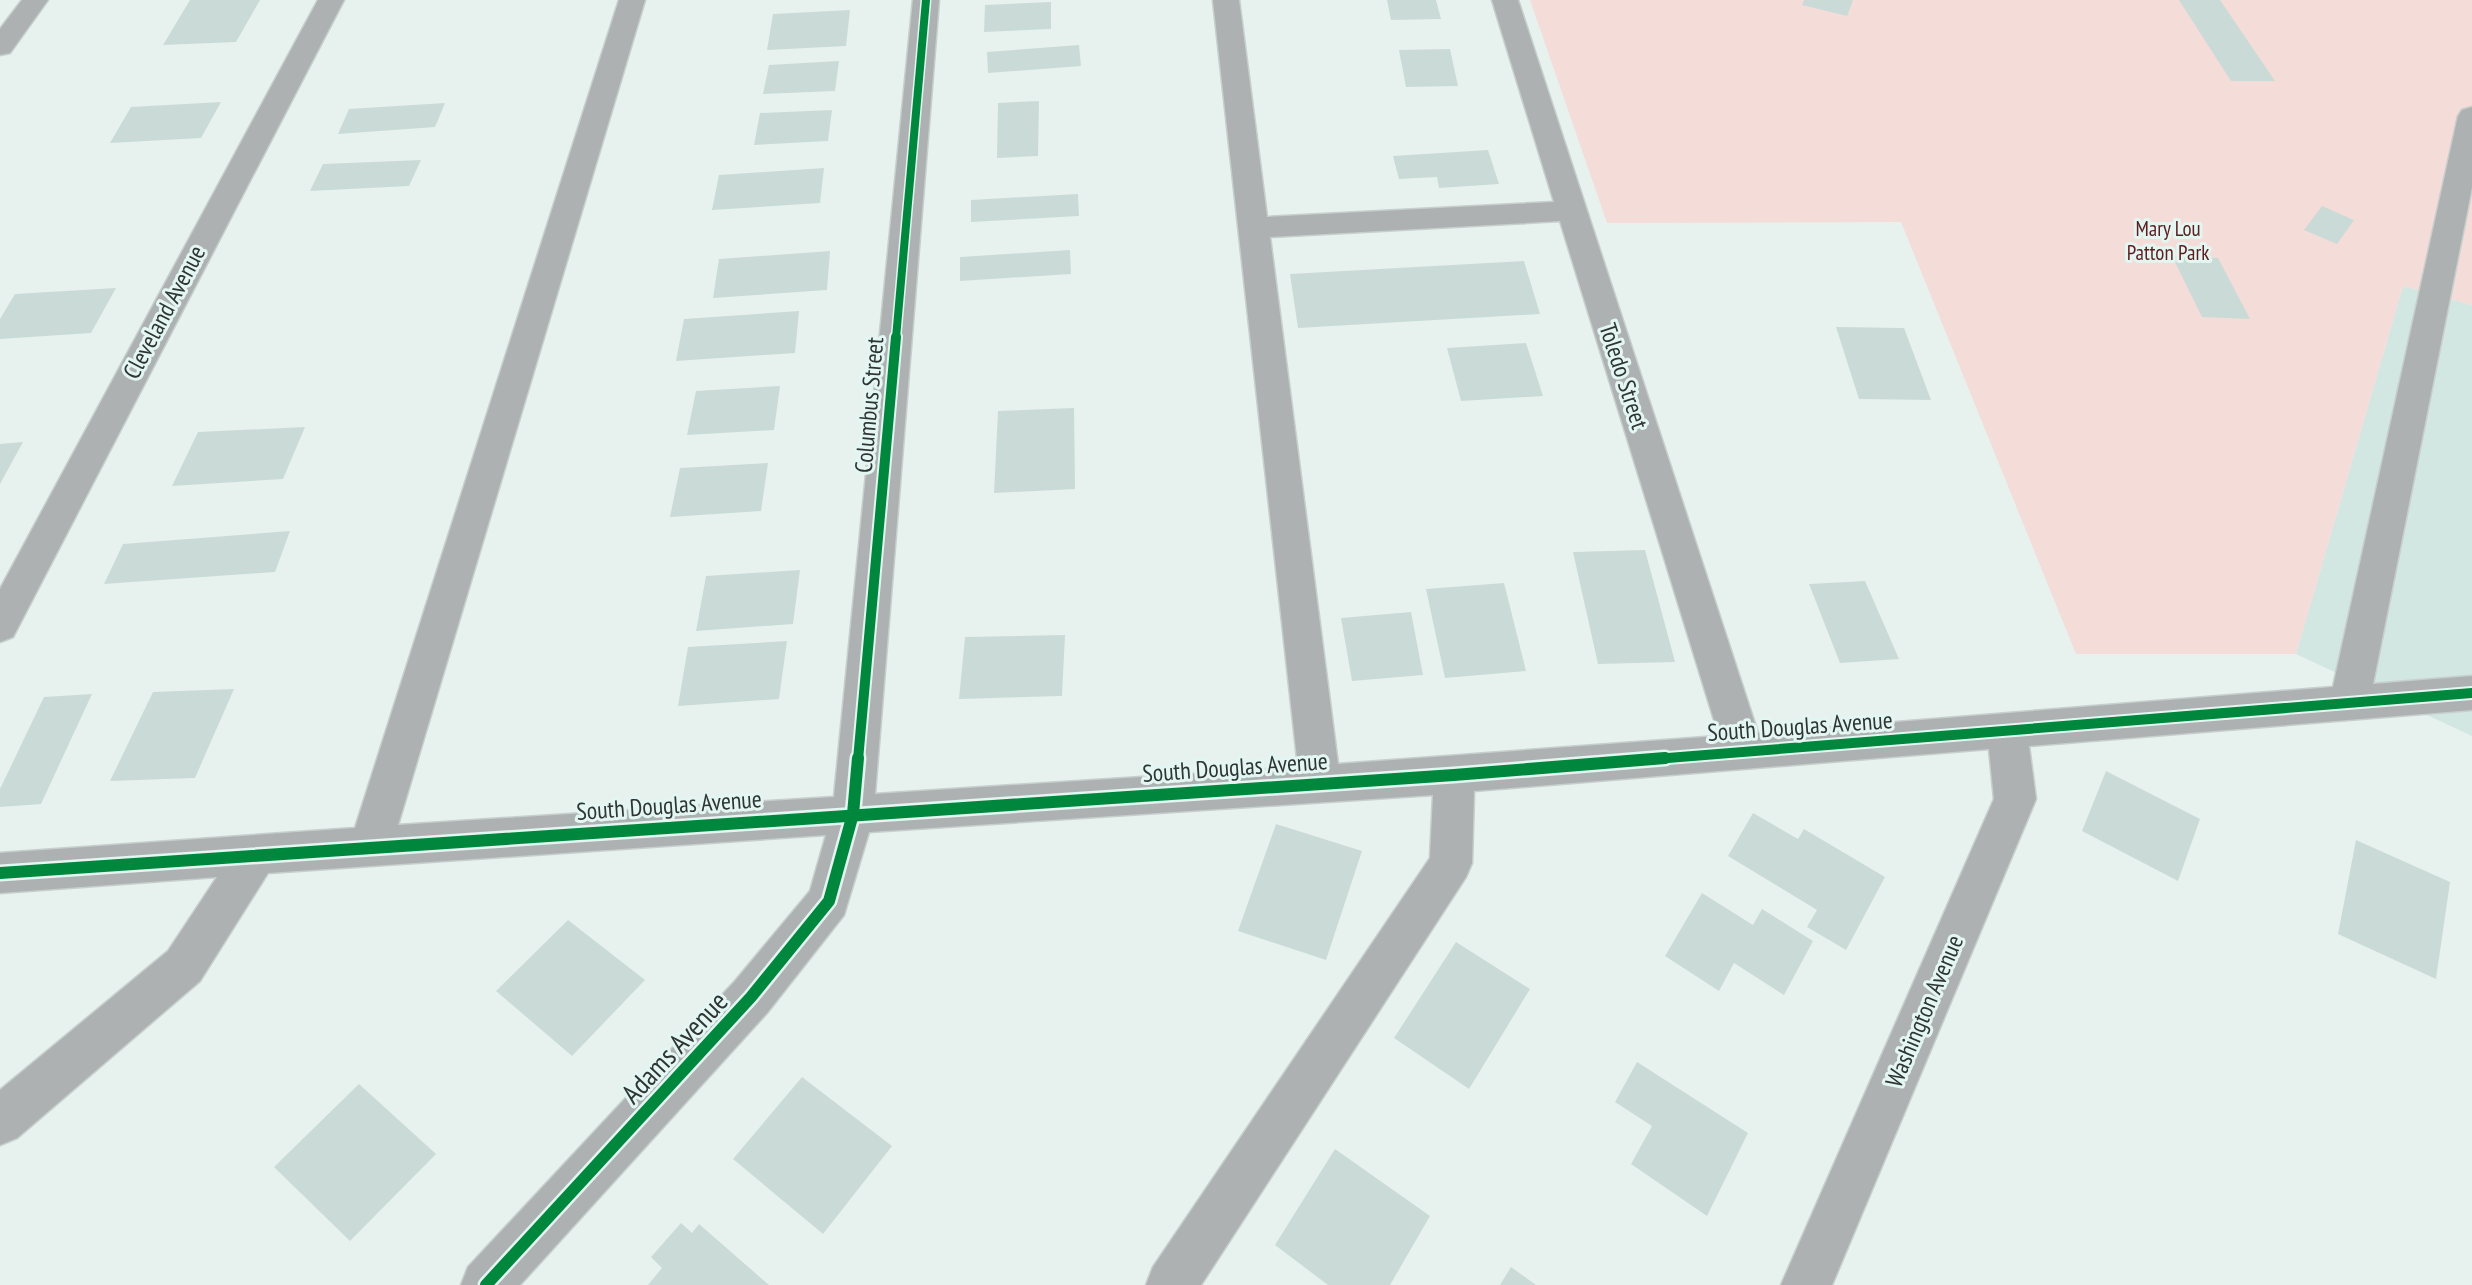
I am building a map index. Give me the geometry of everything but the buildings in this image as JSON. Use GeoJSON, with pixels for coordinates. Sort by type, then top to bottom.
{"type":"FeatureCollection","features":[{"type":"Feature","properties":{"kind":"street"},"geometry":{"type":"LineString","coordinates":[[0,47],[35,0]]}},
{"type":"Feature","properties":{"kind":"street","name":"Cleveland Avenue"},"geometry":{"type":"LineString","coordinates":[[0,626],[331,0]]}},
{"type":"Feature","properties":{"kind":"street"},"geometry":{"type":"LineString","coordinates":[[370,846],[632,0]]}},
{"type":"Feature","properties":{"kind":"street","name":"Columbus Street"},"geometry":{"type":"LineString","coordinates":[[853,814],[926,0]]}},
{"type":"Feature","properties":{"kind":"street"},"geometry":{"type":"LineString","coordinates":[[1226,0],[1320,782]]}},
{"type":"Feature","properties":{"kind":"street","name":"Toledo Street"},"geometry":{"type":"LineString","coordinates":[[1505,0],[1744,751]]}},
{"type":"Feature","properties":{"kind":"street"},"geometry":{"type":"LineString","coordinates":[[2349,703],[2472,116]]}},
{"type":"Feature","properties":{"kind":"street"},"geometry":{"type":"LineString","coordinates":[[1255,228],[1571,211]]}},
{"type":"Feature","properties":{"kind":"street","name":"South Douglas Avenue"},"geometry":{"type":"LineString","coordinates":[[0,873],[1454,775],[2472,693]]}},
{"type":"Feature","properties":{"kind":"street","name":"Washington Avenue"},"geometry":{"type":"LineString","coordinates":[[1806,1285],[2015,800],[2007,732]]}},
{"type":"Feature","properties":{"kind":"street"},"geometry":{"type":"LineString","coordinates":[[1171,1285],[1451,863],[1454,775]]}},
{"type":"Feature","properties":{"kind":"street","name":"Adams Avenue"},"geometry":{"type":"LineString","coordinates":[[486,1285],[751,997],[829,901],[853,814]]}},
{"type":"Feature","properties":{"kind":"street"},"geometry":{"type":"LineString","coordinates":[[0,1121],[184,966],[256,854]]}},
{"type":"Feature","properties":{"kind":"shaded area"},"geometry":{"type":"Polygon","coordinates":[[[2403,286],[2472,305],[2472,736],[2296,654],[2403,286]]]}},
{"type":"Feature","properties":{"kind":"green space","name":"Mary Lou Patton Park"},"geometry":{"type":"Polygon","coordinates":[[[1530,0],[2472,0],[2472,305],[2403,286],[2296,654],[2076,654],[1901,222],[1607,223],[1530,0]]]}},
{"type":"Feature","properties":{"kind":"cycle path"},"geometry":{"type":"LineString","coordinates":[[486,1285],[751,997],[829,901],[853,814],[926,0]]}},
{"type":"Feature","properties":{"kind":"cycle path"},"geometry":{"type":"LineString","coordinates":[[0,873],[1454,775],[2472,693]]}}]}
